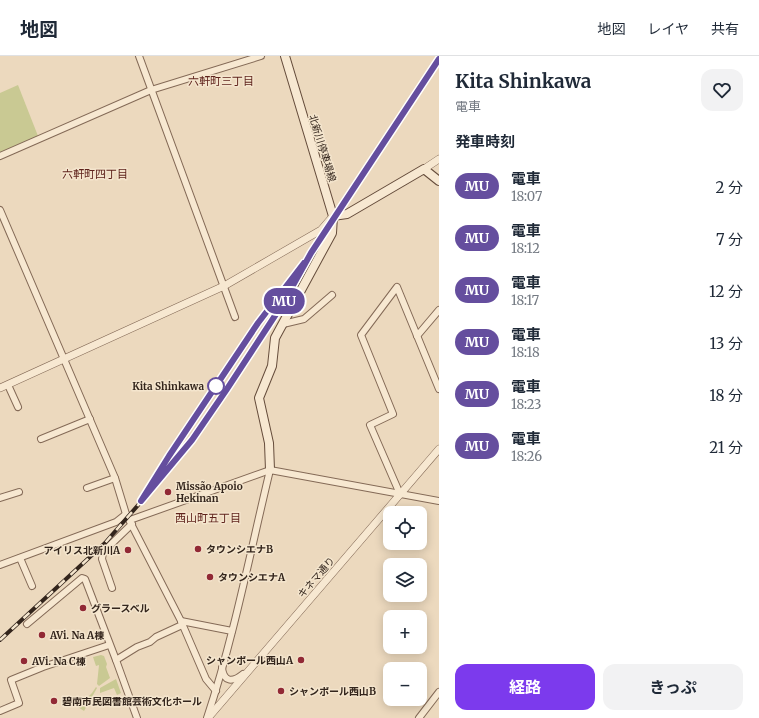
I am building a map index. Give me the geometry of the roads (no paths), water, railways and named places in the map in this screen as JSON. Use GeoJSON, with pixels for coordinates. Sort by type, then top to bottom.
{"type":"FeatureCollection","features":[{"type":"Feature","properties":{"kind":"main road","name":"北新川停車場線"},"geometry":{"type":"LineString","coordinates":[[270,470],[269,443],[259,398],[272,366],[275,338],[332,233],[333,216],[286,56]]}},
{"type":"Feature","properties":{"kind":"main road"},"geometry":{"type":"LineString","coordinates":[[333,216],[347,214],[424,169],[439,181]]}},
{"type":"Feature","properties":{"kind":"street"},"geometry":{"type":"LineString","coordinates":[[139,56],[235,317]]}},
{"type":"Feature","properties":{"kind":"street"},"geometry":{"type":"LineString","coordinates":[[0,156],[151,90],[261,56]]}},
{"type":"Feature","properties":{"kind":"street"},"geometry":{"type":"LineString","coordinates":[[424,169],[439,159]]}},
{"type":"Feature","properties":{"kind":"street"},"geometry":{"type":"LineString","coordinates":[[0,210],[90,418],[115,478],[129,519],[181,623],[206,679],[216,691]]}},
{"type":"Feature","properties":{"kind":"street"},"geometry":{"type":"LineString","coordinates":[[0,388],[65,360],[224,286],[321,230],[333,216]]}},
{"type":"Feature","properties":{"kind":"street"},"geometry":{"type":"LineString","coordinates":[[400,494],[370,425],[393,414],[361,335],[397,287],[417,336],[437,376],[439,389]]}},
{"type":"Feature","properties":{"kind":"street"},"geometry":{"type":"LineString","coordinates":[[283,324],[304,319],[332,295]]}},
{"type":"Feature","properties":{"kind":"street"},"geometry":{"type":"LineString","coordinates":[[417,336],[439,310]]}},
{"type":"Feature","properties":{"kind":"street"},"geometry":{"type":"LineString","coordinates":[[8,385],[18,407]]}},
{"type":"Feature","properties":{"kind":"street"},"geometry":{"type":"LineString","coordinates":[[41,439],[90,418]]}},
{"type":"Feature","properties":{"kind":"street","name":"キネマ通り"},"geometry":{"type":"LineString","coordinates":[[207,718],[439,449]]}},
{"type":"Feature","properties":{"kind":"street"},"geometry":{"type":"LineString","coordinates":[[207,718],[232,631],[270,470]]}},
{"type":"Feature","properties":{"kind":"street"},"geometry":{"type":"LineString","coordinates":[[0,565],[116,522],[129,519],[270,470],[439,501]]}},
{"type":"Feature","properties":{"kind":"street"},"geometry":{"type":"LineString","coordinates":[[87,488],[115,478]]}},
{"type":"Feature","properties":{"kind":"street"},"geometry":{"type":"LineString","coordinates":[[0,498],[19,492]]}},
{"type":"Feature","properties":{"kind":"street"},"geometry":{"type":"LineString","coordinates":[[112,588],[102,559],[103,552],[129,519]]}},
{"type":"Feature","properties":{"kind":"street"},"geometry":{"type":"LineString","coordinates":[[20,558],[32,586]]}},
{"type":"Feature","properties":{"kind":"street"},"geometry":{"type":"LineString","coordinates":[[27,624],[82,578],[85,578],[137,718]]}},
{"type":"Feature","properties":{"kind":"street"},"geometry":{"type":"LineString","coordinates":[[116,660],[181,623],[232,631]]}},
{"type":"Feature","properties":{"kind":"street"},"geometry":{"type":"LineString","coordinates":[[0,710],[19,703],[11,680],[43,667],[109,645]]}},
{"type":"Feature","properties":{"kind":"street"},"geometry":{"type":"LineString","coordinates":[[222,665],[223,676],[227,679],[237,679],[248,671]]}},
{"type":"Feature","properties":{"kind":"street"},"geometry":{"type":"LineString","coordinates":[[419,718],[439,692]]}},
{"type":"Feature","properties":{"kind":"railway"},"geometry":{"type":"LineString","coordinates":[[0,640],[105,543],[160,480],[192,440],[282,305],[311,253],[439,59]]}},
{"type":"Feature","properties":{"kind":"railway"},"geometry":{"type":"LineString","coordinates":[[157,477],[258,323],[292,279]]}},
{"type":"Feature","properties":{"kind":"train","name":"MU"},"geometry":{"type":"LineString","coordinates":[[304,263],[258,323],[169,456],[141,501],[192,440],[227,389],[282,305],[311,253],[439,59]]}},
{"type":"Feature","properties":{"kind":"place","name":"Kita Shinkawa"},"geometry":{"type":"Point","coordinates":[216,386]}},
{"type":"Feature","properties":{"kind":"place","name":"Missão Apoio Hekinan"},"geometry":{"type":"Point","coordinates":[168,492]}},
{"type":"Feature","properties":{"kind":"place","name":"タウンシエナB"},"geometry":{"type":"Point","coordinates":[198,549]}},
{"type":"Feature","properties":{"kind":"place","name":"アイリス北新川A"},"geometry":{"type":"Point","coordinates":[128,550]}},
{"type":"Feature","properties":{"kind":"place","name":"タウンシエナA"},"geometry":{"type":"Point","coordinates":[210,577]}},
{"type":"Feature","properties":{"kind":"place","name":"グラースベル"},"geometry":{"type":"Point","coordinates":[83,608]}},
{"type":"Feature","properties":{"kind":"place","name":"AVi. Na A棟"},"geometry":{"type":"Point","coordinates":[42,635]}},
{"type":"Feature","properties":{"kind":"place","name":"シャンポール西山A"},"geometry":{"type":"Point","coordinates":[301,660]}},
{"type":"Feature","properties":{"kind":"place","name":"AVi. Na C棟"},"geometry":{"type":"Point","coordinates":[24,661]}},
{"type":"Feature","properties":{"kind":"place","name":"シャンポール西山B"},"geometry":{"type":"Point","coordinates":[281,691]}},
{"type":"Feature","properties":{"kind":"place","name":"碧南市民図書館芸術文化ホール"},"geometry":{"type":"Point","coordinates":[54,701]}},
{"type":"Feature","properties":{"kind":"district","name":"六軒町三丁目"},"geometry":{"type":"Point","coordinates":[221,81]}},
{"type":"Feature","properties":{"kind":"district","name":"六軒町四丁目"},"geometry":{"type":"Point","coordinates":[95,174]}},
{"type":"Feature","properties":{"kind":"district","name":"西山町五丁目"},"geometry":{"type":"Point","coordinates":[208,518]}}]}
